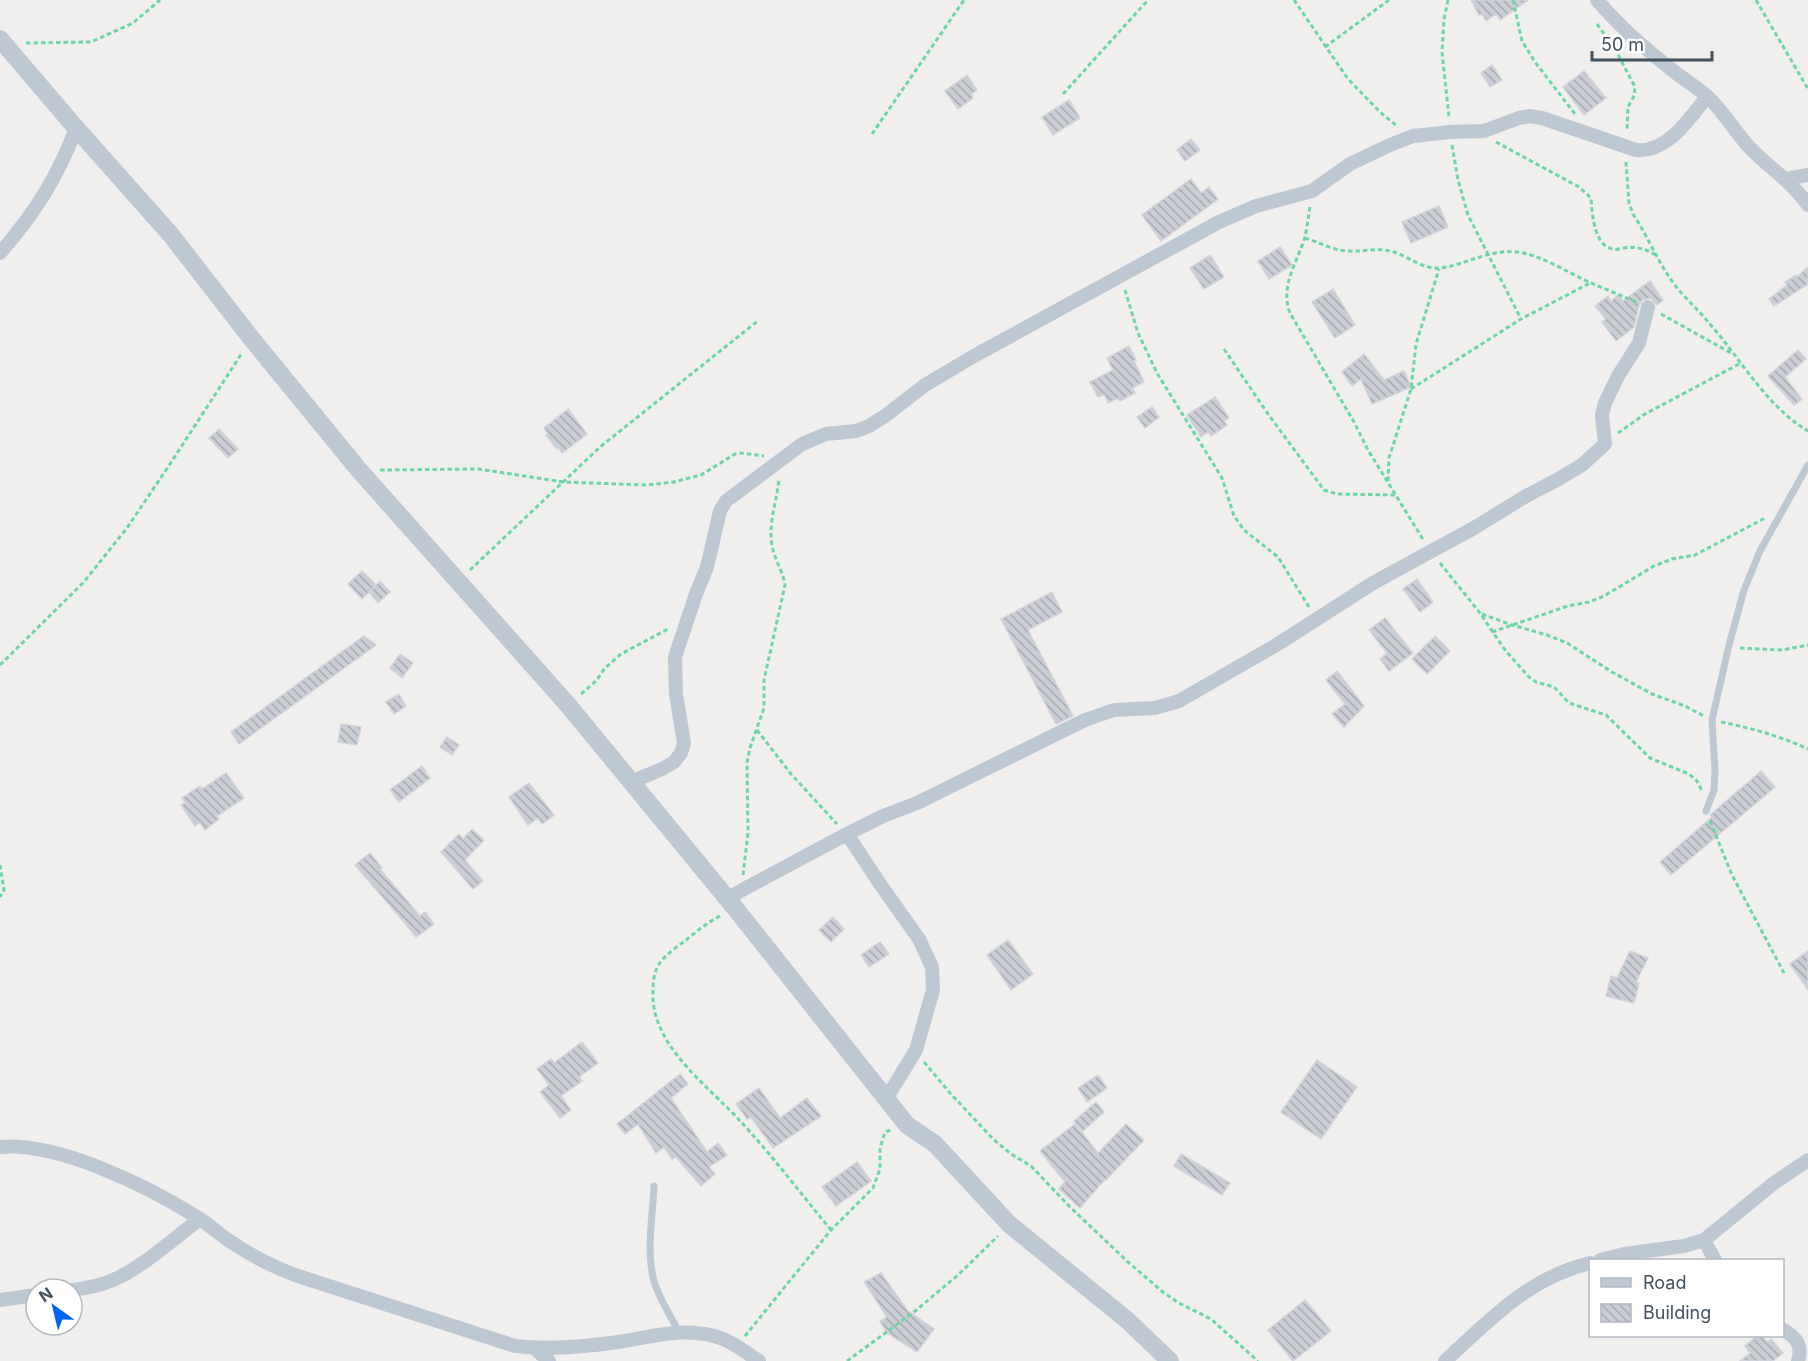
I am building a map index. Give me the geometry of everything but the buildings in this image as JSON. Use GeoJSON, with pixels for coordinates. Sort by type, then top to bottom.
{"type":"FeatureCollection","features":[{"type":"Feature","properties":{"kind":"street"},"geometry":{"type":"LineString","coordinates":[[1597,0],[1614,20],[1648,51],[1707,97],[1723,113],[1752,150],[1801,194],[1808,206]]}},
{"type":"Feature","properties":{"kind":"street"},"geometry":{"type":"LineString","coordinates":[[2,41],[171,235],[251,338],[359,470],[568,705],[731,904],[907,1125],[935,1144],[1009,1224],[1127,1320],[1170,1361]]}},
{"type":"Feature","properties":{"kind":"street"},"geometry":{"type":"LineString","coordinates":[[630,782],[662,769],[674,762],[681,753],[684,743],[677,704],[675,657],[707,567],[720,511],[726,501],[802,444],[826,434],[856,431],[869,426],[925,385],[974,356],[1236,213],[1312,191],[1350,164],[1413,136],[1484,131],[1530,116],[1646,151],[1654,149],[1669,139],[1707,97]]}},
{"type":"Feature","properties":{"kind":"street"},"geometry":{"type":"LineString","coordinates":[[0,253],[36,208],[66,155],[76,128]]}},
{"type":"Feature","properties":{"kind":"street"},"geometry":{"type":"LineString","coordinates":[[1785,178],[1808,175]]}},
{"type":"Feature","properties":{"kind":"street"},"geometry":{"type":"LineString","coordinates":[[731,904],[744,889],[847,834],[938,793],[1085,720],[1114,710],[1155,708],[1179,701],[1278,644],[1373,583],[1582,465],[1605,444],[1602,415],[1605,403],[1618,376],[1639,343],[1648,307]]}},
{"type":"Feature","properties":{"kind":"street"},"geometry":{"type":"LineString","coordinates":[[847,834],[919,939],[932,967],[933,990],[916,1050],[885,1100]]}},
{"type":"Feature","properties":{"kind":"street"},"geometry":{"type":"LineString","coordinates":[[0,1147],[33,1148],[70,1156],[172,1202],[200,1219],[232,1244],[265,1263],[295,1275],[516,1346],[564,1348],[678,1332],[704,1334],[724,1339],[759,1361]]}},
{"type":"Feature","properties":{"kind":"street"},"geometry":{"type":"LineString","coordinates":[[1604,1259],[1684,1246],[1704,1240],[1774,1183],[1808,1160]]}},
{"type":"Feature","properties":{"kind":"street"},"geometry":{"type":"LineString","coordinates":[[84,1288],[114,1280],[144,1262],[200,1219]]}},
{"type":"Feature","properties":{"kind":"street"},"geometry":{"type":"LineString","coordinates":[[1704,1240],[1714,1259]]}},
{"type":"Feature","properties":{"kind":"street"},"geometry":{"type":"LineString","coordinates":[[1445,1361],[1516,1298],[1532,1287],[1548,1278],[1589,1263]]}},
{"type":"Feature","properties":{"kind":"street"},"geometry":{"type":"LineString","coordinates":[[0,1300],[24,1297]]}},
{"type":"Feature","properties":{"kind":"street"},"geometry":{"type":"LineString","coordinates":[[1784,1330],[1791,1334],[1798,1343],[1801,1352],[1798,1361]]}},
{"type":"Feature","properties":{"kind":"street"},"geometry":{"type":"LineString","coordinates":[[534,1348],[549,1361]]}},
{"type":"Feature","properties":{"kind":"lane"},"geometry":{"type":"LineString","coordinates":[[1706,811],[1714,790],[1712,720],[1744,590],[1760,551],[1808,465]]}},
{"type":"Feature","properties":{"kind":"lane"},"geometry":{"type":"LineString","coordinates":[[654,1186],[652,1273],[678,1332]]}},
{"type":"Feature","properties":{"kind":"path"},"geometry":{"type":"LineString","coordinates":[[2,41],[73,44],[91,42],[133,23],[160,0]]}},
{"type":"Feature","properties":{"kind":"path"},"geometry":{"type":"LineString","coordinates":[[872,134],[964,0]]}},
{"type":"Feature","properties":{"kind":"path"},"geometry":{"type":"LineString","coordinates":[[1063,94],[1148,0]]}},
{"type":"Feature","properties":{"kind":"path"},"geometry":{"type":"LineString","coordinates":[[1294,0],[1348,79],[1392,123],[1413,136]]}},
{"type":"Feature","properties":{"kind":"path"},"geometry":{"type":"LineString","coordinates":[[1325,47],[1389,0]]}},
{"type":"Feature","properties":{"kind":"path"},"geometry":{"type":"LineString","coordinates":[[1448,0],[1442,52],[1450,132],[1458,180],[1468,215],[1521,319]]}},
{"type":"Feature","properties":{"kind":"path"},"geometry":{"type":"LineString","coordinates":[[1513,0],[1522,40],[1559,95],[1592,134]]}},
{"type":"Feature","properties":{"kind":"path"},"geometry":{"type":"LineString","coordinates":[[1756,0],[1808,89]]}},
{"type":"Feature","properties":{"kind":"path"},"geometry":{"type":"LineString","coordinates":[[1594,17],[1615,49],[1634,85],[1635,94],[1628,107],[1626,122],[1628,147],[1625,165],[1629,203],[1633,214],[1671,280],[1775,404],[1808,431]]}},
{"type":"Feature","properties":{"kind":"path"},"geometry":{"type":"LineString","coordinates":[[1484,131],[1494,142],[1579,187],[1589,195],[1593,223],[1598,236],[1608,247],[1614,250],[1639,248],[1657,256]]}},
{"type":"Feature","properties":{"kind":"path"},"geometry":{"type":"LineString","coordinates":[[1312,191],[1305,238],[1286,290],[1286,303],[1368,450],[1431,552],[1529,677],[1536,682],[1554,687],[1569,703],[1606,715],[1650,758],[1676,767],[1697,781],[1703,793],[1706,811],[1732,874],[1784,973]]}},
{"type":"Feature","properties":{"kind":"path"},"geometry":{"type":"LineString","coordinates":[[1305,238],[1342,251],[1371,249],[1395,252],[1415,262],[1439,269],[1487,254],[1518,252],[1648,307],[1733,354]]}},
{"type":"Feature","properties":{"kind":"path"},"geometry":{"type":"LineString","coordinates":[[1388,483],[1389,458],[1411,389],[1416,344],[1439,269]]}},
{"type":"Feature","properties":{"kind":"path"},"geometry":{"type":"LineString","coordinates":[[1120,277],[1138,333],[1157,373],[1221,478],[1234,516],[1244,530],[1278,557],[1317,618]]}},
{"type":"Feature","properties":{"kind":"path"},"geometry":{"type":"LineString","coordinates":[[1411,389],[1521,319],[1590,283]]}},
{"type":"Feature","properties":{"kind":"path"},"geometry":{"type":"LineString","coordinates":[[458,582],[600,447],[759,320]]}},
{"type":"Feature","properties":{"kind":"path"},"geometry":{"type":"LineString","coordinates":[[0,665],[83,583],[127,528],[251,338]]}},
{"type":"Feature","properties":{"kind":"path"},"geometry":{"type":"LineString","coordinates":[[1224,349],[1324,490],[1337,494],[1396,495]]}},
{"type":"Feature","properties":{"kind":"path"},"geometry":{"type":"LineString","coordinates":[[1605,444],[1623,428],[1645,414],[1740,363]]}},
{"type":"Feature","properties":{"kind":"path"},"geometry":{"type":"LineString","coordinates":[[359,470],[478,469],[564,482],[647,485],[674,482],[700,475],[735,454],[752,454],[781,460],[771,543],[783,575],[784,585],[764,680],[764,708],[747,763],[748,833],[743,873],[744,889]]}},
{"type":"Feature","properties":{"kind":"path"},"geometry":{"type":"LineString","coordinates":[[1492,632],[1604,596],[1653,566],[1672,559],[1695,555],[1786,507]]}},
{"type":"Feature","properties":{"kind":"path"},"geometry":{"type":"LineString","coordinates":[[1480,613],[1566,643],[1652,694],[1685,706],[1712,720],[1746,727],[1808,748]]}},
{"type":"Feature","properties":{"kind":"path"},"geometry":{"type":"LineString","coordinates":[[568,705],[596,681],[605,668],[621,654],[689,618]]}},
{"type":"Feature","properties":{"kind":"path"},"geometry":{"type":"LineString","coordinates":[[1729,647],[1782,650],[1808,645]]}},
{"type":"Feature","properties":{"kind":"path"},"geometry":{"type":"LineString","coordinates":[[757,730],[803,788],[847,834]]}},
{"type":"Feature","properties":{"kind":"path"},"geometry":{"type":"LineString","coordinates":[[0,865],[3,890],[0,897]]}},
{"type":"Feature","properties":{"kind":"path"},"geometry":{"type":"LineString","coordinates":[[731,904],[668,955],[658,966],[653,979],[652,996],[656,1016],[667,1041],[688,1068],[743,1124],[831,1230]]}},
{"type":"Feature","properties":{"kind":"path"},"geometry":{"type":"LineString","coordinates":[[916,1050],[950,1093],[993,1139],[1011,1154],[1031,1166],[1128,1262],[1179,1304],[1211,1318],[1258,1361]]}},
{"type":"Feature","properties":{"kind":"path"},"geometry":{"type":"LineString","coordinates":[[737,1347],[831,1230],[873,1188],[880,1169],[880,1148],[885,1132],[907,1125]]}},
{"type":"Feature","properties":{"kind":"path"},"geometry":{"type":"LineString","coordinates":[[847,1361],[914,1312],[958,1275],[1009,1224]]}}]}
